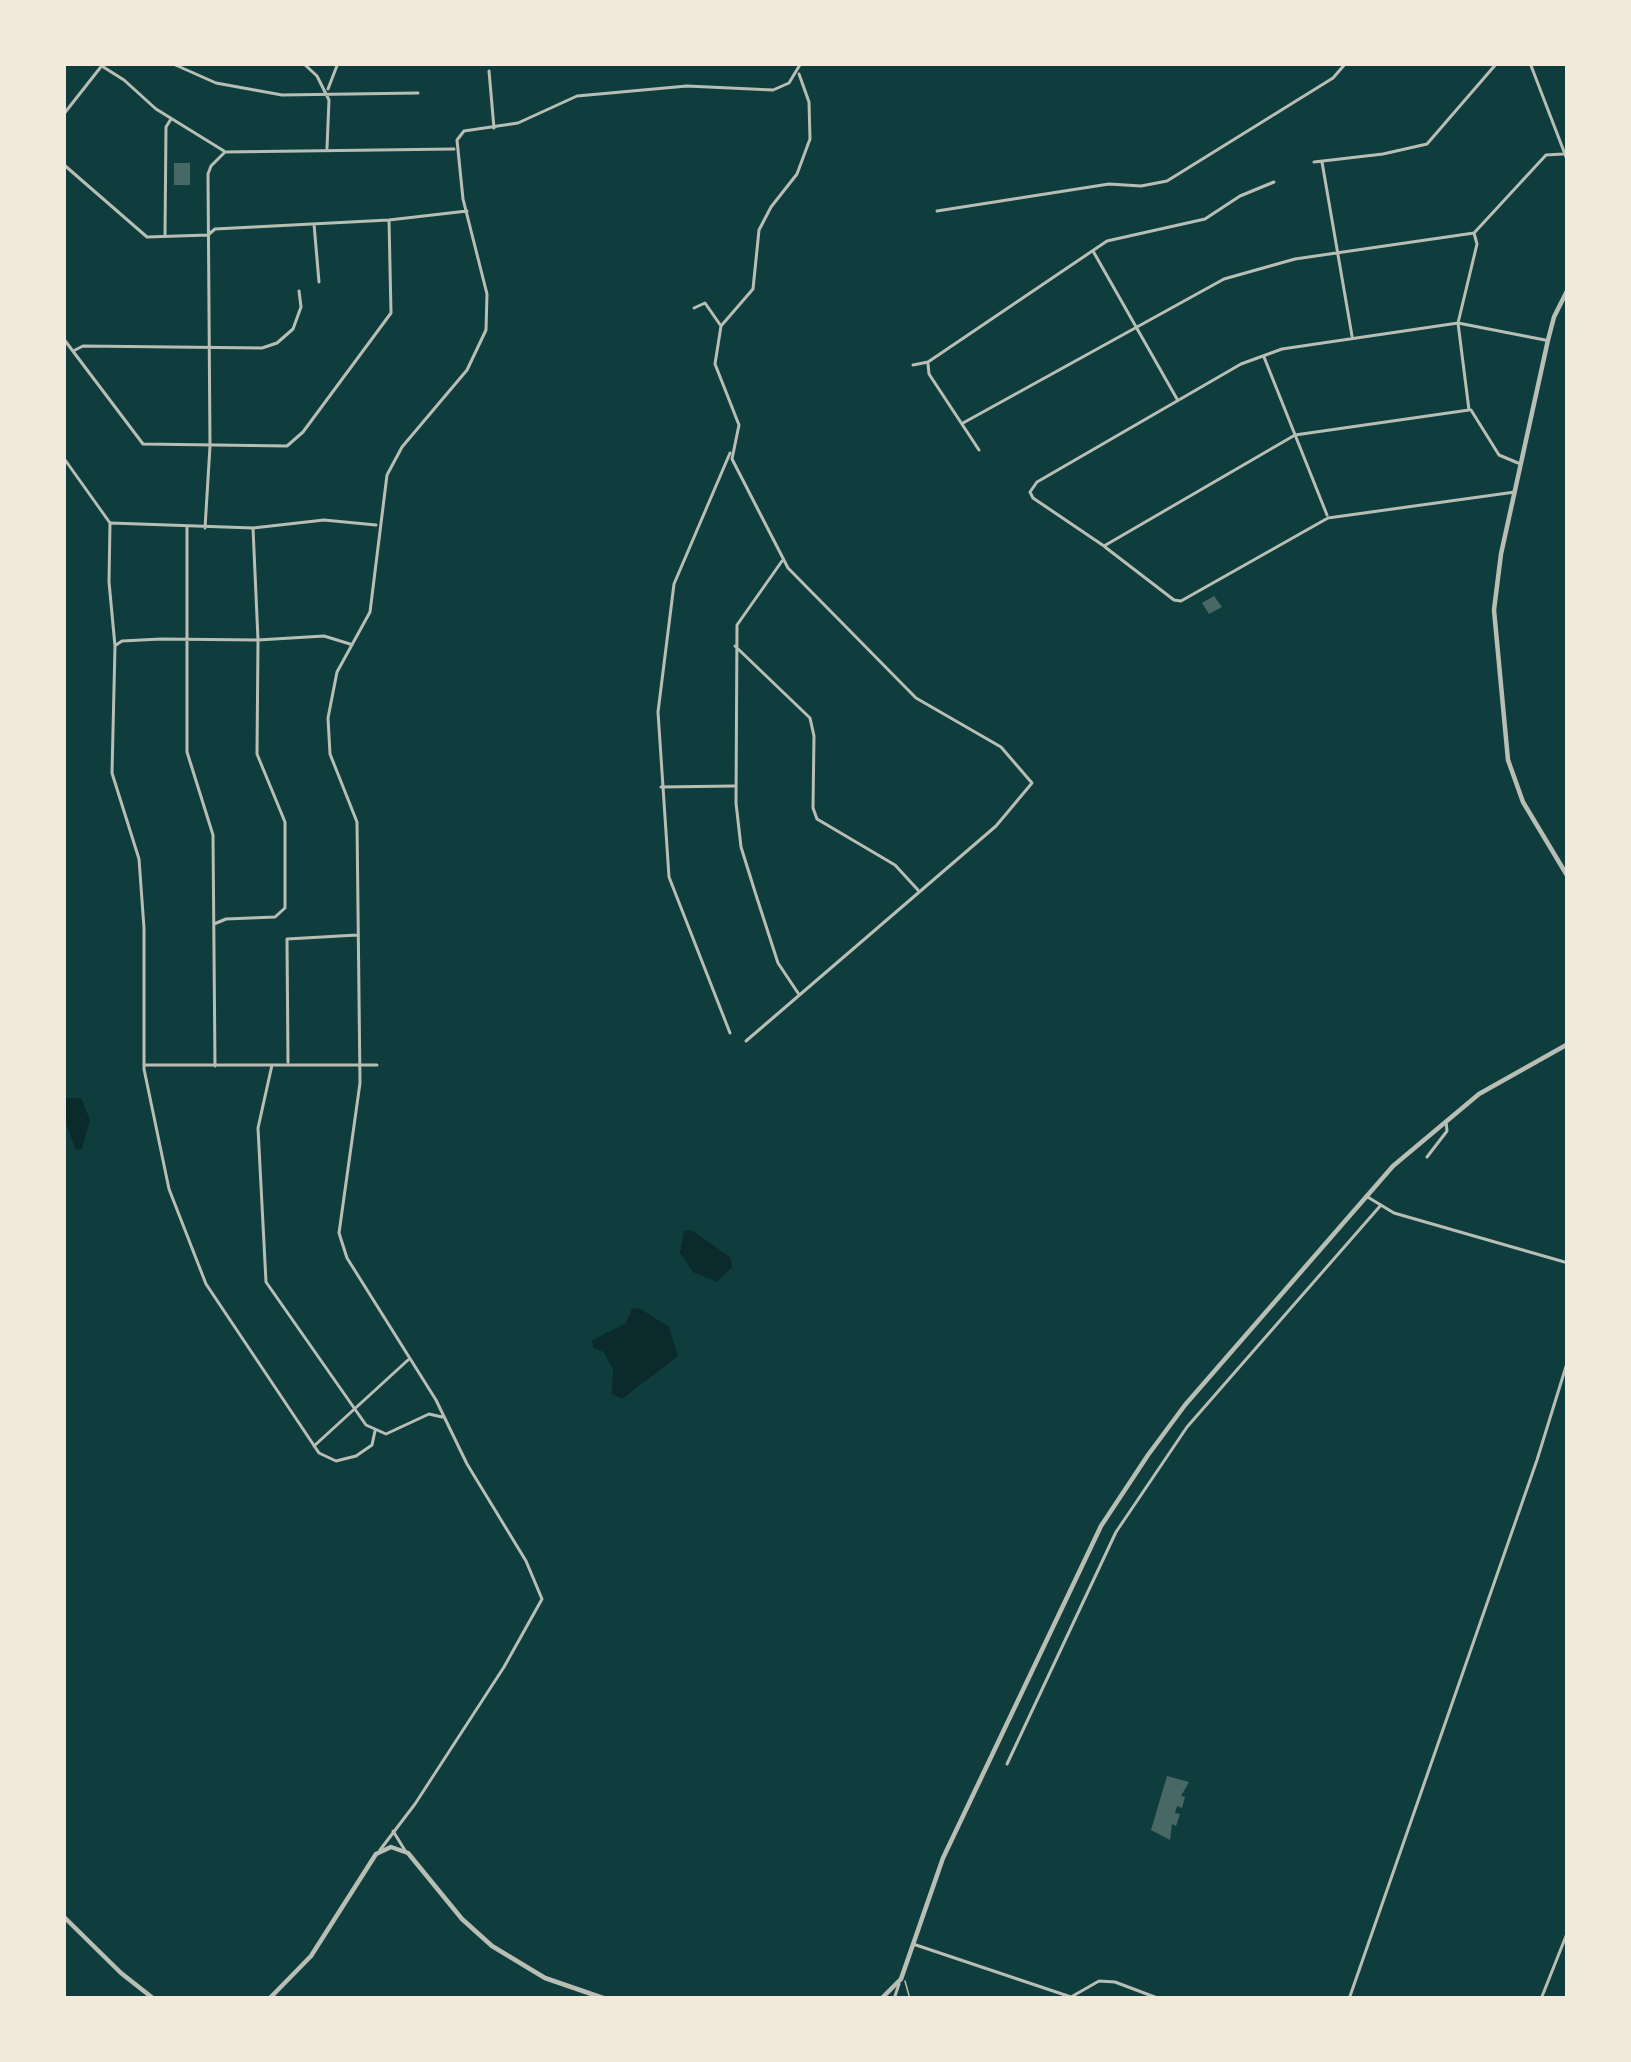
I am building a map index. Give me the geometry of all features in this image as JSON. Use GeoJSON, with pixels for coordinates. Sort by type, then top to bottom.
{"type":"FeatureCollection","features":[{"type":"Feature","properties":{"kind":"street"},"geometry":{"type":"LineString","coordinates":[[171,63],[216,83],[282,94],[418,93]]}},
{"type":"Feature","properties":{"kind":"street"},"geometry":{"type":"LineString","coordinates":[[303,63],[327,94]]}},
{"type":"Feature","properties":{"kind":"street"},"geometry":{"type":"LineString","coordinates":[[327,149],[327,94],[338,63]]}},
{"type":"Feature","properties":{"kind":"street"},"geometry":{"type":"LineString","coordinates":[[269,1999],[310,1956],[542,1606],[526,1561],[436,1400],[341,1245],[358,1066],[357,822],[330,754],[328,733],[337,672],[370,612],[383,490],[394,459],[466,370],[486,330],[488,294],[456,149],[464,131],[518,123],[577,96],[687,86],[772,90],[789,83],[801,63]]}},
{"type":"Feature","properties":{"kind":"street"},"geometry":{"type":"LineString","coordinates":[[937,211],[1109,184],[1141,186],[1167,181],[1333,78],[1346,63]]}},
{"type":"Feature","properties":{"kind":"street"},"geometry":{"type":"LineString","coordinates":[[1314,162],[1427,144],[1497,63]]}},
{"type":"Feature","properties":{"kind":"street"},"geometry":{"type":"LineString","coordinates":[[1530,63],[1568,162]]}},
{"type":"Feature","properties":{"kind":"street"},"geometry":{"type":"LineString","coordinates":[[63,115],[99,64],[225,152],[456,149]]}},
{"type":"Feature","properties":{"kind":"street"},"geometry":{"type":"LineString","coordinates":[[489,70],[494,128]]}},
{"type":"Feature","properties":{"kind":"street"},"geometry":{"type":"LineString","coordinates":[[730,1033],[674,894],[661,787],[658,700],[671,595],[739,424],[715,364],[721,326],[752,289],[761,225],[806,154],[810,112],[798,72]]}},
{"type":"Feature","properties":{"kind":"street"},"geometry":{"type":"LineString","coordinates":[[165,236],[166,127],[172,118]]}},
{"type":"Feature","properties":{"kind":"street"},"geometry":{"type":"LineString","coordinates":[[205,528],[210,446],[208,174],[225,152]]}},
{"type":"Feature","properties":{"kind":"street"},"geometry":{"type":"LineString","coordinates":[[963,423],[1224,279],[1338,252],[1474,233],[1546,155],[1562,154]]}},
{"type":"Feature","properties":{"kind":"street"},"geometry":{"type":"LineString","coordinates":[[1322,161],[1353,338]]}},
{"type":"Feature","properties":{"kind":"street"},"geometry":{"type":"LineString","coordinates":[[63,164],[147,237],[467,211]]}},
{"type":"Feature","properties":{"kind":"street"},"geometry":{"type":"LineString","coordinates":[[913,365],[928,362],[1107,241],[1205,219],[1240,196],[1274,182]]}},
{"type":"Feature","properties":{"kind":"street"},"geometry":{"type":"LineString","coordinates":[[63,338],[143,444],[286,446],[302,432],[391,313],[389,220]]}},
{"type":"Feature","properties":{"kind":"street"},"geometry":{"type":"LineString","coordinates":[[314,224],[319,282]]}},
{"type":"Feature","properties":{"kind":"street"},"geometry":{"type":"LineString","coordinates":[[1469,410],[1458,323],[1477,244],[1474,233]]}},
{"type":"Feature","properties":{"kind":"street"},"geometry":{"type":"LineString","coordinates":[[1093,251],[1178,400]]}},
{"type":"Feature","properties":{"kind":"street"},"geometry":{"type":"LineString","coordinates":[[1568,289],[1548,340],[1497,574],[1494,610],[1505,745],[1522,802],[1568,877]]}},
{"type":"Feature","properties":{"kind":"street"},"geometry":{"type":"LineString","coordinates":[[73,350],[83,346],[262,348],[293,329],[301,308],[299,291]]}},
{"type":"Feature","properties":{"kind":"street"},"geometry":{"type":"LineString","coordinates":[[694,308],[705,303],[721,326]]}},
{"type":"Feature","properties":{"kind":"street"},"geometry":{"type":"LineString","coordinates":[[1515,492],[1328,518],[1181,601],[1030,492],[1037,482],[1263,355],[1458,323],[1548,340]]}},
{"type":"Feature","properties":{"kind":"street"},"geometry":{"type":"LineString","coordinates":[[1263,355],[1328,518]]}},
{"type":"Feature","properties":{"kind":"street"},"geometry":{"type":"LineString","coordinates":[[928,362],[929,374],[980,450]]}},
{"type":"Feature","properties":{"kind":"street"},"geometry":{"type":"LineString","coordinates":[[945,412],[952,407]]}},
{"type":"Feature","properties":{"kind":"street"},"geometry":{"type":"LineString","coordinates":[[1104,546],[1295,435],[1469,410],[1499,455],[1520,464]]}},
{"type":"Feature","properties":{"kind":"street"},"geometry":{"type":"LineString","coordinates":[[731,452],[783,560],[799,582],[916,698],[992,741],[1032,783],[996,826],[746,1041]]}},
{"type":"Feature","properties":{"kind":"street"},"geometry":{"type":"LineString","coordinates":[[63,457],[110,523],[115,646],[112,773],[139,859],[144,1065],[169,1190],[193,1257],[319,1453],[336,1461],[356,1456],[372,1445],[375,1431]]}},
{"type":"Feature","properties":{"kind":"street"},"geometry":{"type":"LineString","coordinates":[[110,523],[254,528],[324,520],[378,525]]}},
{"type":"Feature","properties":{"kind":"street"},"geometry":{"type":"LineString","coordinates":[[187,526],[187,752],[213,835],[215,1066]]}},
{"type":"Feature","properties":{"kind":"street"},"geometry":{"type":"LineString","coordinates":[[214,924],[283,913],[285,823],[257,754],[254,528]]}},
{"type":"Feature","properties":{"kind":"street"},"geometry":{"type":"LineString","coordinates":[[783,560],[737,625],[736,785],[746,863],[778,963],[798,993]]}},
{"type":"Feature","properties":{"kind":"street"},"geometry":{"type":"LineString","coordinates":[[115,646],[126,640],[324,636],[351,645]]}},
{"type":"Feature","properties":{"kind":"street"},"geometry":{"type":"LineString","coordinates":[[734,644],[810,718],[817,819],[896,865],[918,890]]}},
{"type":"Feature","properties":{"kind":"street"},"geometry":{"type":"LineString","coordinates":[[661,787],[736,785]]}},
{"type":"Feature","properties":{"kind":"street"},"geometry":{"type":"LineString","coordinates":[[288,1064],[287,939],[359,934]]}},
{"type":"Feature","properties":{"kind":"street"},"geometry":{"type":"LineString","coordinates":[[894,1999],[943,1858],[1101,1526],[1185,1406],[1365,1196],[1446,1119],[1479,1094],[1568,1044]]}},
{"type":"Feature","properties":{"kind":"street"},"geometry":{"type":"LineString","coordinates":[[144,1065],[377,1065]]}},
{"type":"Feature","properties":{"kind":"street"},"geometry":{"type":"LineString","coordinates":[[272,1065],[258,1128],[266,1282],[375,1431],[386,1434],[428,1414],[443,1418]]}},
{"type":"Feature","properties":{"kind":"street"},"geometry":{"type":"LineString","coordinates":[[1426,1157],[1447,1131],[1446,1119]]}},
{"type":"Feature","properties":{"kind":"street"},"geometry":{"type":"LineString","coordinates":[[1365,1196],[1394,1214],[1568,1263]]}},
{"type":"Feature","properties":{"kind":"street"},"geometry":{"type":"LineString","coordinates":[[1007,1764],[1116,1532],[1187,1427],[1381,1205]]}},
{"type":"Feature","properties":{"kind":"street"},"geometry":{"type":"LineString","coordinates":[[314,1446],[409,1359]]}},
{"type":"Feature","properties":{"kind":"street"},"geometry":{"type":"LineString","coordinates":[[1349,1999],[1484,1617],[1568,1360]]}},
{"type":"Feature","properties":{"kind":"street"},"geometry":{"type":"LineString","coordinates":[[394,1831],[407,1853],[492,1946],[545,1978],[606,1999]]}},
{"type":"Feature","properties":{"kind":"street"},"geometry":{"type":"LineString","coordinates":[[376,1854],[391,1847],[407,1853]]}},
{"type":"Feature","properties":{"kind":"street"},"geometry":{"type":"LineString","coordinates":[[63,1916],[154,1999]]}},
{"type":"Feature","properties":{"kind":"street"},"geometry":{"type":"LineString","coordinates":[[1540,1999],[1568,1931]]}},
{"type":"Feature","properties":{"kind":"street"},"geometry":{"type":"LineString","coordinates":[[912,1943],[1071,1997],[1099,1981],[1160,1999]]}},
{"type":"Feature","properties":{"kind":"street"},"geometry":{"type":"LineString","coordinates":[[881,1999],[901,1978]]}},
{"type":"Feature","properties":{"kind":"lane"},"geometry":{"type":"LineString","coordinates":[[901,1978],[909,1983],[910,1999]]}},
{"type":"Feature","properties":{"kind":"water"},"geometry":{"type":"Polygon","coordinates":[[[63,1098],[81,1098],[90,1120],[82,1149],[76,1150],[63,1116],[63,1098]]]}},
{"type":"Feature","properties":{"kind":"water"},"geometry":{"type":"Polygon","coordinates":[[[691,1230],[730,1257],[732,1267],[717,1282],[693,1272],[680,1253],[684,1231],[691,1230]]]}},
{"type":"Feature","properties":{"kind":"water"},"geometry":{"type":"Polygon","coordinates":[[[639,1308],[669,1327],[678,1356],[622,1399],[612,1394],[613,1370],[604,1352],[593,1348],[592,1340],[625,1324],[632,1309],[639,1308]]]}},
{"type":"Feature","properties":{"kind":"building"},"geometry":{"type":"Polygon","coordinates":[[[174,163],[190,163],[190,185],[174,185],[174,163]]]}},
{"type":"Feature","properties":{"kind":"building"},"geometry":{"type":"Polygon","coordinates":[[[1214,596],[1222,607],[1209,614],[1202,603],[1214,596]]]}},
{"type":"Feature","properties":{"kind":"building"},"geometry":{"type":"Polygon","coordinates":[[[1167,1776],[1189,1782],[1181,1796],[1185,1797],[1182,1808],[1177,1806],[1175,1813],[1180,1814],[1176,1826],[1172,1824],[1170,1840],[1151,1830],[1167,1776]]]}}]}
